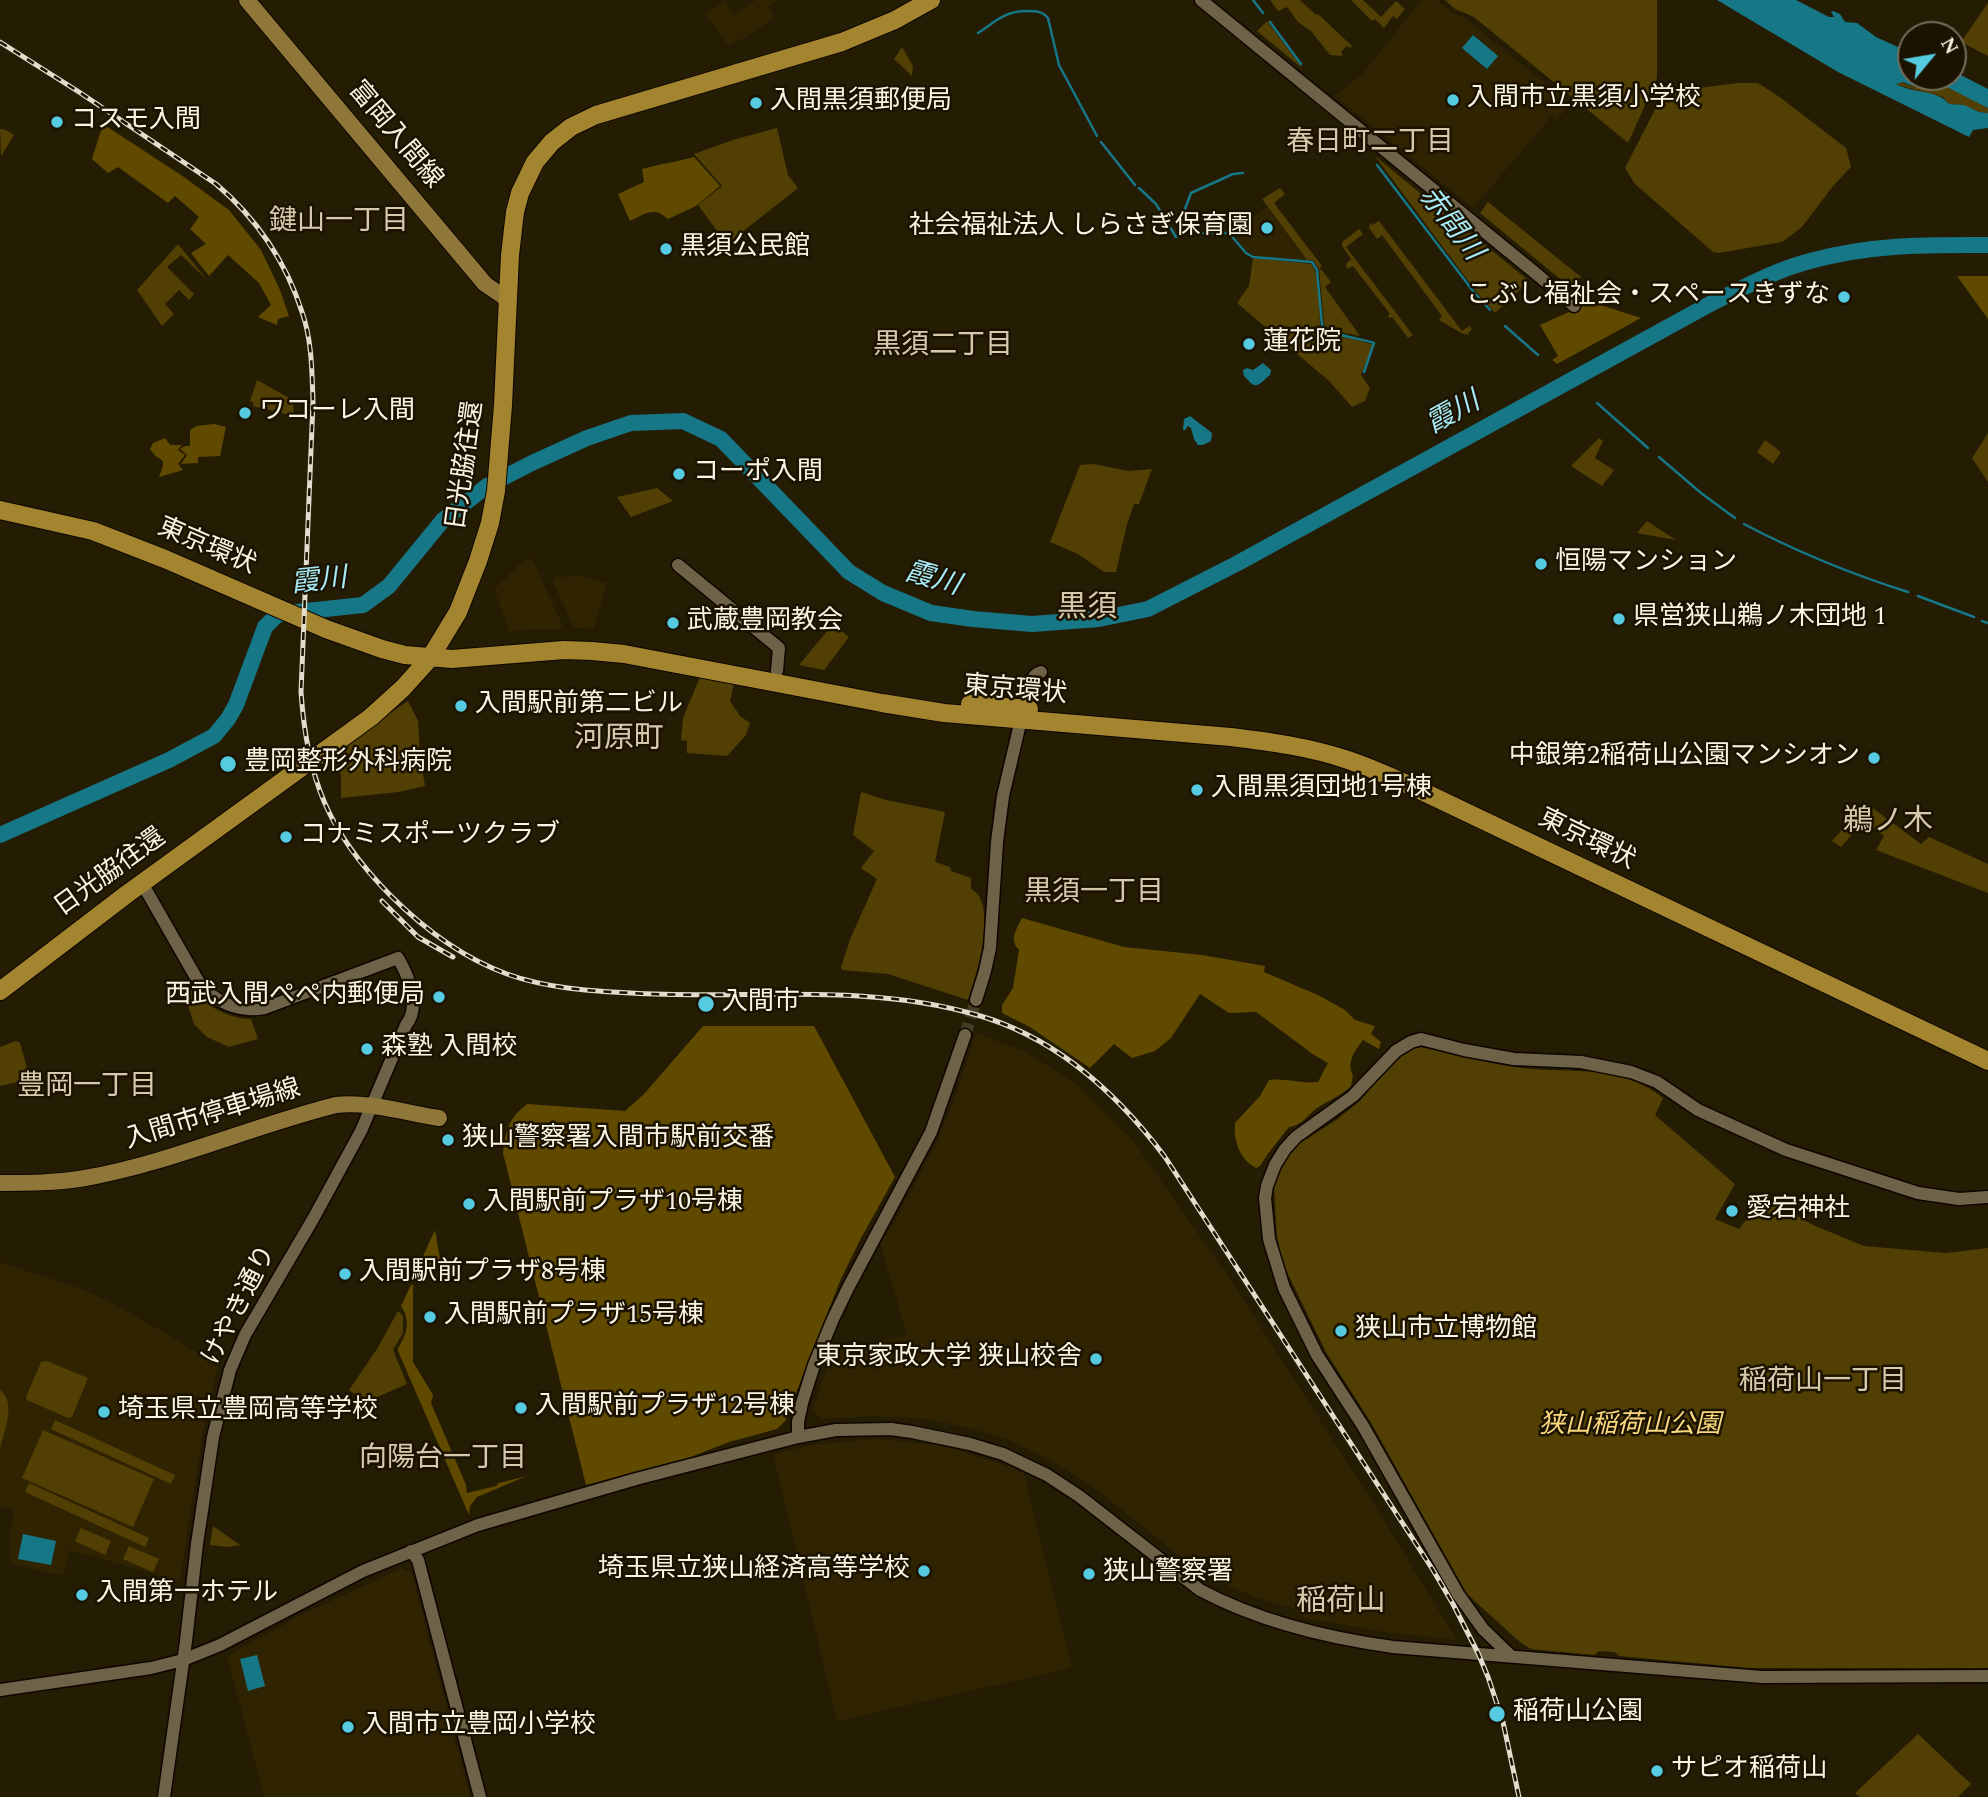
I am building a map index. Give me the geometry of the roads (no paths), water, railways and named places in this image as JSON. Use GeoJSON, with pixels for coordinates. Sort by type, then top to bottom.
{"type":"FeatureCollection","features":[{"type":"Feature","properties":{"kind":"highway","name":"日光脇往還"},"geometry":{"type":"LineString","coordinates":[[0,991],[142,883],[371,716],[403,688],[433,653],[458,612],[478,561],[493,510],[503,405],[507,299],[516,212],[523,185],[542,151],[571,127],[596,115],[842,42],[895,20],[931,0]]}},
{"type":"Feature","properties":{"kind":"highway","name":"東京環状"},"geometry":{"type":"LineString","coordinates":[[0,501],[58,512],[134,536],[382,649],[433,653],[452,659],[592,650],[882,703],[963,715],[1140,718],[1296,735],[1353,751],[1413,776],[1988,1050]]}},
{"type":"Feature","properties":{"kind":"highway","name":"東京環状"},"geometry":{"type":"LineString","coordinates":[[0,510],[93,531],[271,600]]}},
{"type":"Feature","properties":{"kind":"highway","name":"東京環状"},"geometry":{"type":"LineString","coordinates":[[433,653],[533,641],[593,640],[1022,714],[1305,748],[1349,760],[1409,785],[1988,1061]]}},
{"type":"Feature","properties":{"kind":"main road","name":"富岡入間線"},"geometry":{"type":"LineString","coordinates":[[247,0],[485,284],[507,299]]}},
{"type":"Feature","properties":{"kind":"main road","name":"入間市停車場線"},"geometry":{"type":"LineString","coordinates":[[0,1184],[66,1181],[89,1177],[156,1160],[327,1107],[346,1104],[373,1105],[439,1118]]}},
{"type":"Feature","properties":{"kind":"street"},"geometry":{"type":"LineString","coordinates":[[1201,0],[1574,306]]}},
{"type":"Feature","properties":{"kind":"street"},"geometry":{"type":"LineString","coordinates":[[678,565],[779,648],[777,671]]}},
{"type":"Feature","properties":{"kind":"street"},"geometry":{"type":"LineString","coordinates":[[976,1000],[990,948],[1003,796],[1032,677],[1041,672]]}},
{"type":"Feature","properties":{"kind":"street","name":"けやき通り"},"geometry":{"type":"LineString","coordinates":[[142,883],[202,987],[215,998],[249,1010],[265,1008],[371,968],[387,967],[398,974],[405,995],[406,1025],[373,1105],[320,1208],[245,1335],[230,1370],[213,1437],[164,1797]]}},
{"type":"Feature","properties":{"kind":"street"},"geometry":{"type":"LineString","coordinates":[[798,1437],[802,1404],[833,1319],[931,1132],[965,1035]]}},
{"type":"Feature","properties":{"kind":"street"},"geometry":{"type":"LineString","coordinates":[[1511,1656],[1483,1629],[1458,1594],[1363,1426],[1317,1355],[1284,1288],[1269,1239],[1265,1198],[1275,1165],[1296,1137],[1353,1096],[1396,1051],[1421,1039],[1514,1059],[1581,1062],[1631,1072],[1657,1083],[1698,1110],[1786,1150],[1918,1193],[1959,1199],[1988,1197]]}},
{"type":"Feature","properties":{"kind":"street"},"geometry":{"type":"LineString","coordinates":[[0,1690],[151,1668],[183,1660],[220,1645],[363,1571],[411,1550],[528,1510],[798,1437],[846,1430],[891,1429],[939,1437],[1003,1454],[1028,1465],[1064,1486],[1200,1590],[1223,1602],[1286,1625],[1364,1643],[1762,1677],[1988,1675]]}},
{"type":"Feature","properties":{"kind":"street"},"geometry":{"type":"LineString","coordinates":[[411,1550],[418,1560],[480,1797]]}},
{"type":"Feature","properties":{"kind":"water"},"geometry":{"type":"Polygon","coordinates":[[[1717,0],[1796,0],[1829,17],[1834,17],[1831,12],[1833,11],[1840,14],[1845,22],[1857,23],[1876,37],[1897,47],[1897,91],[1932,94],[1949,104],[1964,105],[1988,113],[1988,128],[1973,130],[1969,137],[1838,72],[1717,0]]]}},
{"type":"Feature","properties":{"kind":"water"},"geometry":{"type":"Polygon","coordinates":[[[1473,35],[1498,56],[1487,69],[1462,48],[1473,35]]]}},
{"type":"Feature","properties":{"kind":"water"},"geometry":{"type":"Polygon","coordinates":[[[1967,78],[1988,89],[1988,108],[1955,91],[1967,91],[1967,78]]]}},
{"type":"Feature","properties":{"kind":"water"},"geometry":{"type":"Polygon","coordinates":[[[1263,363],[1271,370],[1270,375],[1260,384],[1254,385],[1244,376],[1243,370],[1253,370],[1263,363]]]}},
{"type":"Feature","properties":{"kind":"water"},"geometry":{"type":"Polygon","coordinates":[[[1190,416],[1212,433],[1211,441],[1198,445],[1191,428],[1188,426],[1183,430],[1184,419],[1190,416]]]}},
{"type":"Feature","properties":{"kind":"water"},"geometry":{"type":"Polygon","coordinates":[[[23,1534],[56,1541],[51,1565],[18,1559],[23,1534]]]}},
{"type":"Feature","properties":{"kind":"water"},"geometry":{"type":"Polygon","coordinates":[[[257,1655],[265,1686],[248,1691],[240,1659],[257,1655]]]}},
{"type":"Feature","properties":{"kind":"waterway","name":"赤間川"},"geometry":{"type":"LineString","coordinates":[[1253,0],[1263,13]]}},
{"type":"Feature","properties":{"kind":"waterway"},"geometry":{"type":"LineString","coordinates":[[978,33],[1001,18],[1019,11],[1033,11],[1046,16],[1059,65],[1097,136]]}},
{"type":"Feature","properties":{"kind":"waterway","name":"赤間川"},"geometry":{"type":"LineString","coordinates":[[1270,22],[1301,64]]}},
{"type":"Feature","properties":{"kind":"waterway"},"geometry":{"type":"LineString","coordinates":[[1101,142],[1135,185]]}},
{"type":"Feature","properties":{"kind":"waterway","name":"赤間川"},"geometry":{"type":"LineString","coordinates":[[1377,165],[1490,310]]}},
{"type":"Feature","properties":{"kind":"waterway"},"geometry":{"type":"LineString","coordinates":[[1139,188],[1156,204],[1176,237],[1186,231],[1185,209],[1191,193],[1233,174],[1243,173]]}},
{"type":"Feature","properties":{"kind":"waterway"},"geometry":{"type":"LineString","coordinates":[[1196,233],[1229,233],[1246,253],[1253,257],[1312,262],[1317,270],[1322,325],[1339,334],[1374,343],[1364,372]]}},
{"type":"Feature","properties":{"kind":"waterway","name":"霞川"},"geometry":{"type":"LineString","coordinates":[[0,835],[169,760],[214,736],[236,705],[265,627],[278,614],[363,605],[389,586],[443,520],[487,486],[587,438],[631,423],[683,421],[721,439],[849,572],[883,593],[931,613],[973,619],[1032,624],[1099,619],[1148,609],[1238,563],[1710,304],[1772,274],[1833,255],[1877,248],[1988,245]]}},
{"type":"Feature","properties":{"kind":"waterway","name":"赤間川"},"geometry":{"type":"LineString","coordinates":[[1505,326],[1538,355]]}},
{"type":"Feature","properties":{"kind":"waterway","name":"赤間川"},"geometry":{"type":"LineString","coordinates":[[1597,403],[1648,448]]}},
{"type":"Feature","properties":{"kind":"waterway","name":"赤間川"},"geometry":{"type":"LineString","coordinates":[[1659,457],[1735,518]]}},
{"type":"Feature","properties":{"kind":"waterway","name":"赤間川"},"geometry":{"type":"LineString","coordinates":[[1744,524],[1824,562],[1908,592]]}},
{"type":"Feature","properties":{"kind":"waterway","name":"赤間川"},"geometry":{"type":"LineString","coordinates":[[1918,596],[1974,617]]}},
{"type":"Feature","properties":{"kind":"waterway","name":"赤間川"},"geometry":{"type":"LineString","coordinates":[[1982,621],[1988,623]]}},
{"type":"Feature","properties":{"kind":"tunnel"},"geometry":{"type":"LineString","coordinates":[[965,1035],[976,1000]]}},
{"type":"Feature","properties":{"kind":"railway"},"geometry":{"type":"LineString","coordinates":[[0,42],[216,184],[257,226],[287,276],[305,323],[310,345],[313,402],[301,692],[304,723],[315,778],[324,803],[336,826],[369,872],[403,907],[444,941],[475,960],[522,979],[568,988],[615,992],[674,995],[849,995],[935,1005],[1006,1025],[1033,1037],[1082,1070],[1126,1111],[1165,1157],[1433,1570],[1453,1604],[1488,1677],[1503,1722],[1519,1797]]}},
{"type":"Feature","properties":{"kind":"railway"},"geometry":{"type":"LineString","coordinates":[[382,901],[418,937],[453,957]]}},
{"type":"Feature","properties":{"kind":"place","name":"入間市立黒須小学校"},"geometry":{"type":"Point","coordinates":[1453,100]}},
{"type":"Feature","properties":{"kind":"place","name":"入間黒須郵便局"},"geometry":{"type":"Point","coordinates":[756,103]}},
{"type":"Feature","properties":{"kind":"place","name":"コスモ入間"},"geometry":{"type":"Point","coordinates":[57,122]}},
{"type":"Feature","properties":{"kind":"place","name":"社会福祉法人 しらさぎ保育園"},"geometry":{"type":"Point","coordinates":[1267,228]}},
{"type":"Feature","properties":{"kind":"place","name":"黒須公民館"},"geometry":{"type":"Point","coordinates":[666,249]}},
{"type":"Feature","properties":{"kind":"place","name":"こぶし福祉会・スペースきずな"},"geometry":{"type":"Point","coordinates":[1844,297]}},
{"type":"Feature","properties":{"kind":"place","name":"蓮花院"},"geometry":{"type":"Point","coordinates":[1249,344]}},
{"type":"Feature","properties":{"kind":"place","name":"ワコーレ入間"},"geometry":{"type":"Point","coordinates":[245,413]}},
{"type":"Feature","properties":{"kind":"place","name":"コーポ入間"},"geometry":{"type":"Point","coordinates":[679,474]}},
{"type":"Feature","properties":{"kind":"place","name":"恒陽マンション"},"geometry":{"type":"Point","coordinates":[1541,564]}},
{"type":"Feature","properties":{"kind":"place","name":"県営狭山鵜ノ木団地 1"},"geometry":{"type":"Point","coordinates":[1619,619]}},
{"type":"Feature","properties":{"kind":"place","name":"武蔵豊岡教会"},"geometry":{"type":"Point","coordinates":[673,623]}},
{"type":"Feature","properties":{"kind":"place","name":"入間駅前第二ビル"},"geometry":{"type":"Point","coordinates":[461,706]}},
{"type":"Feature","properties":{"kind":"place","name":"中銀第2稲荷山公園マンシオン"},"geometry":{"type":"Point","coordinates":[1874,758]}},
{"type":"Feature","properties":{"kind":"place","name":"豊岡整形外科病院"},"geometry":{"type":"Point","coordinates":[228,764]}},
{"type":"Feature","properties":{"kind":"place","name":"入間黒須団地1号棟"},"geometry":{"type":"Point","coordinates":[1197,790]}},
{"type":"Feature","properties":{"kind":"place","name":"コナミスポーツクラブ"},"geometry":{"type":"Point","coordinates":[286,837]}},
{"type":"Feature","properties":{"kind":"place","name":"西武入間ぺぺ内郵便局"},"geometry":{"type":"Point","coordinates":[439,997]}},
{"type":"Feature","properties":{"kind":"place","name":"入間市"},"geometry":{"type":"Point","coordinates":[706,1004]}},
{"type":"Feature","properties":{"kind":"place","name":"森塾 入間校"},"geometry":{"type":"Point","coordinates":[367,1049]}},
{"type":"Feature","properties":{"kind":"place","name":"狭山警察署入間市駅前交番"},"geometry":{"type":"Point","coordinates":[448,1140]}},
{"type":"Feature","properties":{"kind":"place","name":"入間駅前プラザ10号棟"},"geometry":{"type":"Point","coordinates":[469,1204]}},
{"type":"Feature","properties":{"kind":"place","name":"愛宕神社"},"geometry":{"type":"Point","coordinates":[1732,1211]}},
{"type":"Feature","properties":{"kind":"place","name":"入間駅前プラザ8号棟"},"geometry":{"type":"Point","coordinates":[345,1274]}},
{"type":"Feature","properties":{"kind":"place","name":"入間駅前プラザ15号棟"},"geometry":{"type":"Point","coordinates":[430,1317]}},
{"type":"Feature","properties":{"kind":"place","name":"狭山市立博物館"},"geometry":{"type":"Point","coordinates":[1341,1331]}},
{"type":"Feature","properties":{"kind":"place","name":"東京家政大学 狭山校舎"},"geometry":{"type":"Point","coordinates":[1096,1359]}},
{"type":"Feature","properties":{"kind":"place","name":"入間駅前プラザ12号棟"},"geometry":{"type":"Point","coordinates":[521,1408]}},
{"type":"Feature","properties":{"kind":"place","name":"埼玉県立豊岡高等学校"},"geometry":{"type":"Point","coordinates":[104,1412]}},
{"type":"Feature","properties":{"kind":"place","name":"埼玉県立狭山経済高等学校"},"geometry":{"type":"Point","coordinates":[924,1571]}},
{"type":"Feature","properties":{"kind":"place","name":"狭山警察署"},"geometry":{"type":"Point","coordinates":[1089,1574]}},
{"type":"Feature","properties":{"kind":"place","name":"入間第一ホテル"},"geometry":{"type":"Point","coordinates":[82,1595]}},
{"type":"Feature","properties":{"kind":"place","name":"稲荷山公園"},"geometry":{"type":"Point","coordinates":[1497,1714]}},
{"type":"Feature","properties":{"kind":"place","name":"入間市立豊岡小学校"},"geometry":{"type":"Point","coordinates":[348,1727]}},
{"type":"Feature","properties":{"kind":"place","name":"サピオ稲荷山"},"geometry":{"type":"Point","coordinates":[1657,1771]}},
{"type":"Feature","properties":{"kind":"district","name":"春日町二丁目"},"geometry":{"type":"Point","coordinates":[1370,145]}},
{"type":"Feature","properties":{"kind":"district","name":"鍵山一丁目"},"geometry":{"type":"Point","coordinates":[339,224]}},
{"type":"Feature","properties":{"kind":"district","name":"黒須二丁目"},"geometry":{"type":"Point","coordinates":[943,348]}},
{"type":"Feature","properties":{"kind":"district","name":"黒須"},"geometry":{"type":"Point","coordinates":[1087,610]}},
{"type":"Feature","properties":{"kind":"district","name":"河原町"},"geometry":{"type":"Point","coordinates":[619,741]}},
{"type":"Feature","properties":{"kind":"district","name":"鵜ノ木"},"geometry":{"type":"Point","coordinates":[1888,824]}},
{"type":"Feature","properties":{"kind":"district","name":"黒須一丁目"},"geometry":{"type":"Point","coordinates":[1094,895]}},
{"type":"Feature","properties":{"kind":"district","name":"豊岡一丁目"},"geometry":{"type":"Point","coordinates":[87,1089]}},
{"type":"Feature","properties":{"kind":"district","name":"稲荷山一丁目"},"geometry":{"type":"Point","coordinates":[1823,1384]}},
{"type":"Feature","properties":{"kind":"district","name":"向陽台一丁目"},"geometry":{"type":"Point","coordinates":[443,1461]}},
{"type":"Feature","properties":{"kind":"district","name":"稲荷山"},"geometry":{"type":"Point","coordinates":[1341,1604]}},
{"type":"Feature","properties":{"kind":"park label","name":"狭山稲荷山公園"},"geometry":{"type":"Point","coordinates":[1630,1427]}}]}
